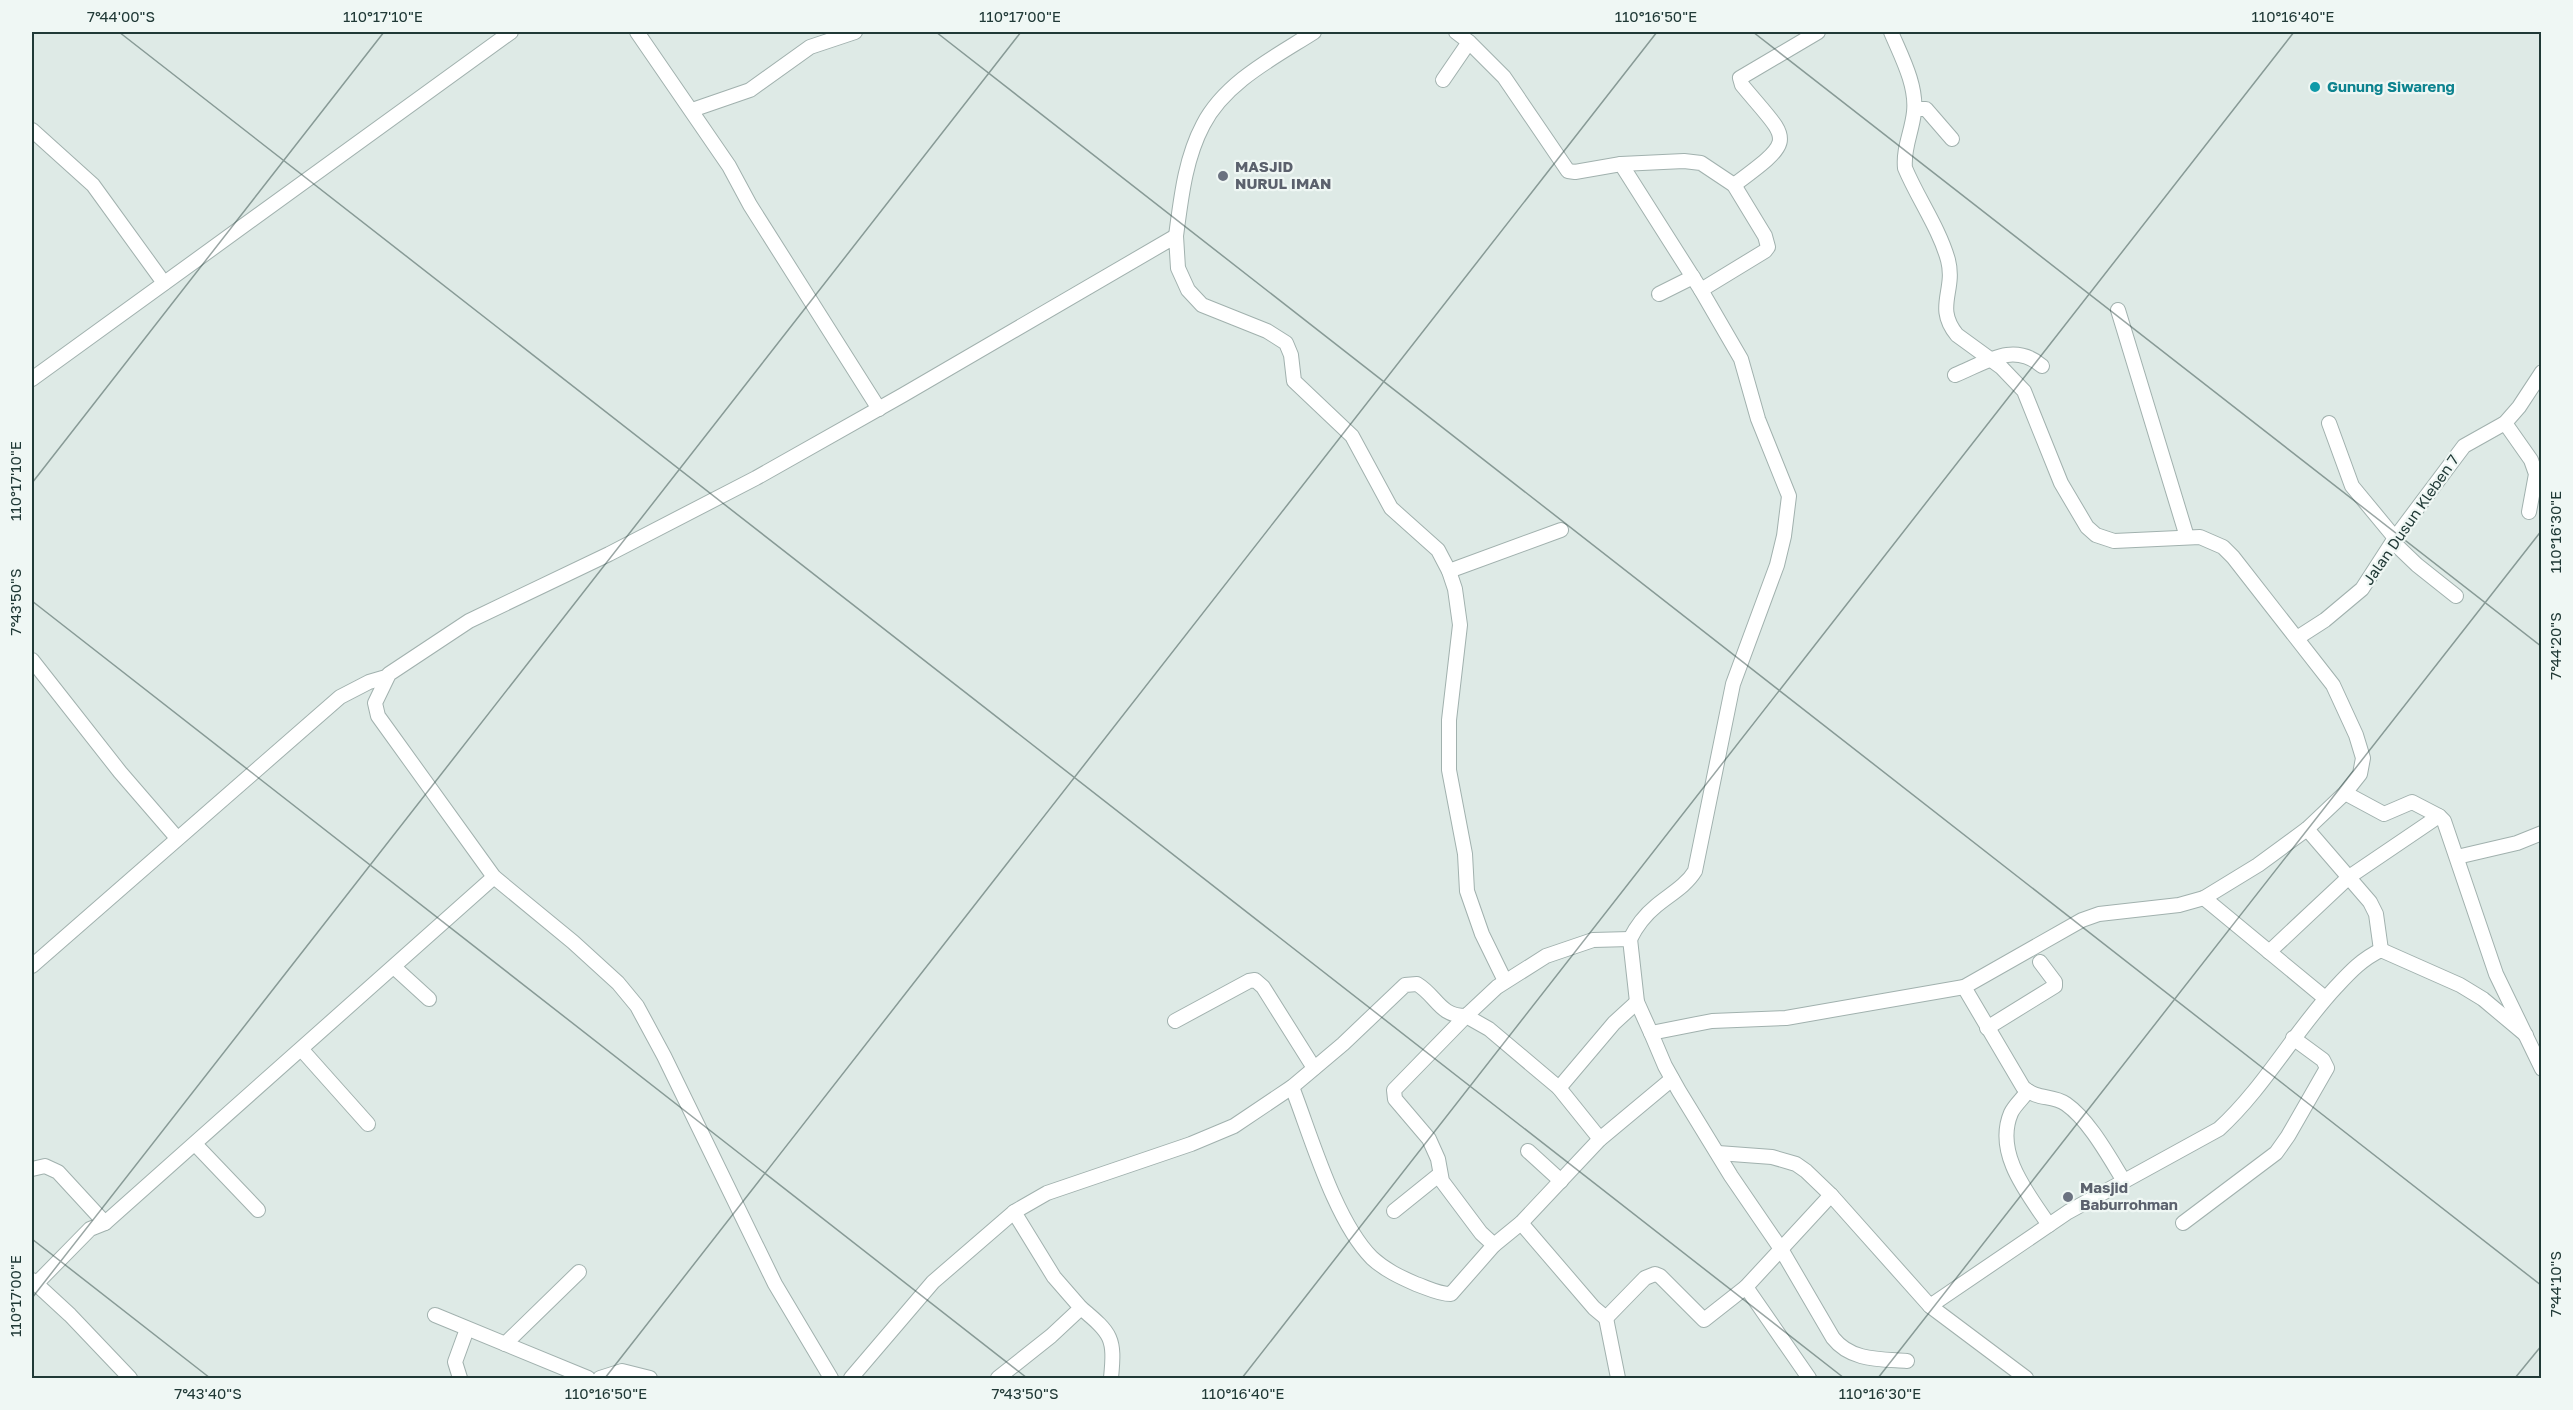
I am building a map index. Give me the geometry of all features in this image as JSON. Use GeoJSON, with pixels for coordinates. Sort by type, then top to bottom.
{"type":"FeatureCollection","features":[{"type":"Feature","properties":{"kind":"street"},"geometry":{"type":"LineString","coordinates":[[32,379],[511,32]]}},
{"type":"Feature","properties":{"kind":"street"},"geometry":{"type":"LineString","coordinates":[[637,32],[693,110],[879,409]]}},
{"type":"Feature","properties":{"kind":"street"},"geometry":{"type":"LineString","coordinates":[[693,110],[750,90],[810,47],[843,38],[855,32]]}},
{"type":"Feature","properties":{"kind":"street"},"geometry":{"type":"LineString","coordinates":[[1314,32],[1242,81],[1211,112],[1194,145],[1184,184],[1176,236],[1178,268],[1182,282],[1202,305],[1267,331],[1286,343],[1291,355],[1294,381],[1352,436],[1391,508],[1438,550],[1449,571],[1458,605],[1460,625],[1449,720],[1449,770],[1465,854],[1467,891],[1482,934],[1505,981]]}},
{"type":"Feature","properties":{"kind":"street"},"geometry":{"type":"LineString","coordinates":[[1456,32],[1504,77],[1564,168],[1575,172],[1621,164],[1694,162],[1708,166],[1734,185],[1765,236],[1768,248],[1701,290]]}},
{"type":"Feature","properties":{"kind":"street"},"geometry":{"type":"LineString","coordinates":[[1734,185],[1771,157],[1780,144],[1781,138],[1776,126],[1742,85],[1740,78],[1818,32]]}},
{"type":"Feature","properties":{"kind":"street"},"geometry":{"type":"LineString","coordinates":[[1651,1033],[1712,1021],[1786,1018],[1964,987],[2082,920],[2110,912],[2179,905],[2204,898],[2258,865],[2307,829],[2345,793],[2360,774],[2362,765],[2356,735],[2332,686],[2297,638],[2223,547],[2200,537],[2114,541],[2096,535],[2087,527],[2061,483],[2024,391],[1991,359],[1957,335],[1947,320],[1945,311],[1950,272],[1947,259],[1905,168],[1904,156],[1915,109],[1909,77],[1891,32]]}},
{"type":"Feature","properties":{"kind":"street"},"geometry":{"type":"LineString","coordinates":[[1443,80],[1469,42]]}},
{"type":"Feature","properties":{"kind":"street"},"geometry":{"type":"LineString","coordinates":[[1915,109],[1926,109],[1952,139]]}},
{"type":"Feature","properties":{"kind":"street"},"geometry":{"type":"LineString","coordinates":[[32,130],[93,185],[164,283]]}},
{"type":"Feature","properties":{"kind":"street"},"geometry":{"type":"LineString","coordinates":[[1621,164],[1693,277],[1741,359],[1758,419],[1786,483],[1789,496],[1784,536],[1777,565],[1733,684],[1695,871],[1686,883],[1654,907],[1635,929],[1630,939],[1636,1002],[1672,1079],[1781,1249],[1839,1345],[1866,1358],[1906,1361]]}},
{"type":"Feature","properties":{"kind":"street"},"geometry":{"type":"LineString","coordinates":[[32,966],[340,697],[387,676],[469,621],[609,555],[756,478],[1176,236]]}},
{"type":"Feature","properties":{"kind":"street"},"geometry":{"type":"LineString","coordinates":[[1659,294],[1693,277]]}},
{"type":"Feature","properties":{"kind":"street"},"geometry":{"type":"LineString","coordinates":[[2118,310],[2187,537]]}},
{"type":"Feature","properties":{"kind":"street"},"geometry":{"type":"LineString","coordinates":[[1955,375],[1991,359],[2014,354],[2024,355],[2042,366]]}},
{"type":"Feature","properties":{"kind":"street","name":"Jalan Dusun Kleben 7"},"geometry":{"type":"LineString","coordinates":[[2297,638],[2325,620],[2362,589],[2394,540],[2464,446],[2505,423],[2519,407],[2541,372]]}},
{"type":"Feature","properties":{"kind":"street"},"geometry":{"type":"LineString","coordinates":[[2329,423],[2352,486],[2394,540],[2417,565],[2456,596]]}},
{"type":"Feature","properties":{"kind":"street"},"geometry":{"type":"LineString","coordinates":[[2505,423],[2531,460],[2536,474],[2529,512]]}},
{"type":"Feature","properties":{"kind":"street"},"geometry":{"type":"LineString","coordinates":[[1449,571],[1562,530]]}},
{"type":"Feature","properties":{"kind":"street"},"geometry":{"type":"LineString","coordinates":[[34,669],[177,838]]}},
{"type":"Feature","properties":{"kind":"street"},"geometry":{"type":"LineString","coordinates":[[387,676],[375,703],[378,716],[494,877],[573,942],[618,983],[637,1006],[664,1056],[775,1284],[831,1378]]}},
{"type":"Feature","properties":{"kind":"street"},"geometry":{"type":"LineString","coordinates":[[354,689],[375,703]]}},
{"type":"Feature","properties":{"kind":"street"},"geometry":{"type":"LineString","coordinates":[[2345,793],[2384,814],[2412,802],[2439,816],[2446,825],[2503,989],[2541,1069]]}},
{"type":"Feature","properties":{"kind":"street"},"geometry":{"type":"LineString","coordinates":[[2270,952],[2349,878],[2439,816]]}},
{"type":"Feature","properties":{"kind":"street"},"geometry":{"type":"LineString","coordinates":[[2307,829],[2370,902],[2376,914],[2381,950]]}},
{"type":"Feature","properties":{"kind":"street"},"geometry":{"type":"LineString","coordinates":[[2457,857],[2537,838]]}},
{"type":"Feature","properties":{"kind":"street"},"geometry":{"type":"LineString","coordinates":[[130,1378],[70,1315],[34,1282],[90,1229],[105,1223],[302,1050],[494,877]]}},
{"type":"Feature","properties":{"kind":"street"},"geometry":{"type":"LineString","coordinates":[[2204,898],[2325,998]]}},
{"type":"Feature","properties":{"kind":"street"},"geometry":{"type":"LineString","coordinates":[[1494,1245],[1474,1224],[1442,1181],[1438,1160],[1429,1139],[1395,1098],[1394,1090],[1466,1016],[1505,981],[1546,956],[1572,946],[1593,940],[1630,939]]}},
{"type":"Feature","properties":{"kind":"street"},"geometry":{"type":"LineString","coordinates":[[1930,1306],[2049,1225],[2219,1129],[2238,1110],[2325,998],[2359,963],[2381,950]]}},
{"type":"Feature","properties":{"kind":"street"},"geometry":{"type":"LineString","coordinates":[[2381,950],[2442,975],[2483,999],[2526,1035]]}},
{"type":"Feature","properties":{"kind":"street"},"geometry":{"type":"LineString","coordinates":[[1987,1028],[2055,986],[2055,982],[2040,962]]}},
{"type":"Feature","properties":{"kind":"street"},"geometry":{"type":"LineString","coordinates":[[395,968],[429,999]]}},
{"type":"Feature","properties":{"kind":"street"},"geometry":{"type":"LineString","coordinates":[[1175,1021],[1254,980],[1263,987],[1314,1068]]}},
{"type":"Feature","properties":{"kind":"street"},"geometry":{"type":"LineString","coordinates":[[851,1378],[933,1282],[1014,1212],[1047,1193],[1216,1135],[1292,1087],[1343,1044],[1405,985],[1417,984],[1445,1011],[1454,1016],[1466,1016],[1490,1029],[1559,1088],[1600,1139]]}},
{"type":"Feature","properties":{"kind":"street"},"geometry":{"type":"LineString","coordinates":[[1964,987],[1987,1028],[2028,1091],[2041,1098],[2057,1100],[2067,1105],[2096,1138],[2124,1181]]}},
{"type":"Feature","properties":{"kind":"street"},"geometry":{"type":"LineString","coordinates":[[2483,999],[2503,989]]}},
{"type":"Feature","properties":{"kind":"street"},"geometry":{"type":"LineString","coordinates":[[1559,1088],[1614,1023],[1636,1002]]}},
{"type":"Feature","properties":{"kind":"street"},"geometry":{"type":"LineString","coordinates":[[2183,1223],[2266,1162],[2288,1136],[2327,1068],[2323,1060],[2293,1038]]}},
{"type":"Feature","properties":{"kind":"street"},"geometry":{"type":"LineString","coordinates":[[302,1050],[368,1124]]}},
{"type":"Feature","properties":{"kind":"street"},"geometry":{"type":"LineString","coordinates":[[1292,1087],[1325,1175],[1356,1239],[1373,1258],[1393,1274],[1442,1294],[1451,1294],[1494,1245],[1521,1223],[1600,1139],[1672,1079]]}},
{"type":"Feature","properties":{"kind":"street"},"geometry":{"type":"LineString","coordinates":[[2028,1091],[2011,1113],[2006,1143],[2022,1185],[2049,1225]]}},
{"type":"Feature","properties":{"kind":"street"},"geometry":{"type":"LineString","coordinates":[[195,1144],[258,1210]]}},
{"type":"Feature","properties":{"kind":"street"},"geometry":{"type":"LineString","coordinates":[[1528,1150],[1561,1181]]}},
{"type":"Feature","properties":{"kind":"street"},"geometry":{"type":"LineString","coordinates":[[1718,1154],[1772,1157],[1796,1164],[1831,1195],[1930,1306],[2026,1378]]}},
{"type":"Feature","properties":{"kind":"street"},"geometry":{"type":"LineString","coordinates":[[32,1169],[45,1166],[57,1172],[105,1223]]}},
{"type":"Feature","properties":{"kind":"street"},"geometry":{"type":"LineString","coordinates":[[1394,1211],[1440,1174]]}},
{"type":"Feature","properties":{"kind":"street"},"geometry":{"type":"LineString","coordinates":[[1606,1318],[1645,1278],[1655,1274],[1704,1320],[1746,1287],[1831,1195]]}},
{"type":"Feature","properties":{"kind":"street"},"geometry":{"type":"LineString","coordinates":[[1014,1212],[1054,1277],[1081,1308],[1099,1322],[1112,1339],[1114,1351],[1111,1378]]}},
{"type":"Feature","properties":{"kind":"street"},"geometry":{"type":"LineString","coordinates":[[1521,1223],[1594,1308],[1606,1318],[1618,1378]]}},
{"type":"Feature","properties":{"kind":"street"},"geometry":{"type":"LineString","coordinates":[[505,1344],[579,1272]]}},
{"type":"Feature","properties":{"kind":"street"},"geometry":{"type":"LineString","coordinates":[[1746,1287],[1809,1378]]}},
{"type":"Feature","properties":{"kind":"street"},"geometry":{"type":"LineString","coordinates":[[998,1378],[1051,1336],[1081,1308]]}},
{"type":"Feature","properties":{"kind":"street"},"geometry":{"type":"LineString","coordinates":[[435,1316],[588,1378]]}},
{"type":"Feature","properties":{"kind":"street"},"geometry":{"type":"LineString","coordinates":[[460,1378],[455,1362],[467,1329]]}},
{"type":"Feature","properties":{"kind":"street"},"geometry":{"type":"LineString","coordinates":[[600,1378],[622,1371],[650,1378]]}},
{"type":"Feature","properties":{"kind":"place","name":"Gunung Siwareng"},"geometry":{"type":"Point","coordinates":[2315,87]}},
{"type":"Feature","properties":{"kind":"place","name":"MASJID NURUL IMAN"},"geometry":{"type":"Point","coordinates":[1223,176]}},
{"type":"Feature","properties":{"kind":"place","name":"Masjid Baburrohman"},"geometry":{"type":"Point","coordinates":[2068,1197]}}]}
